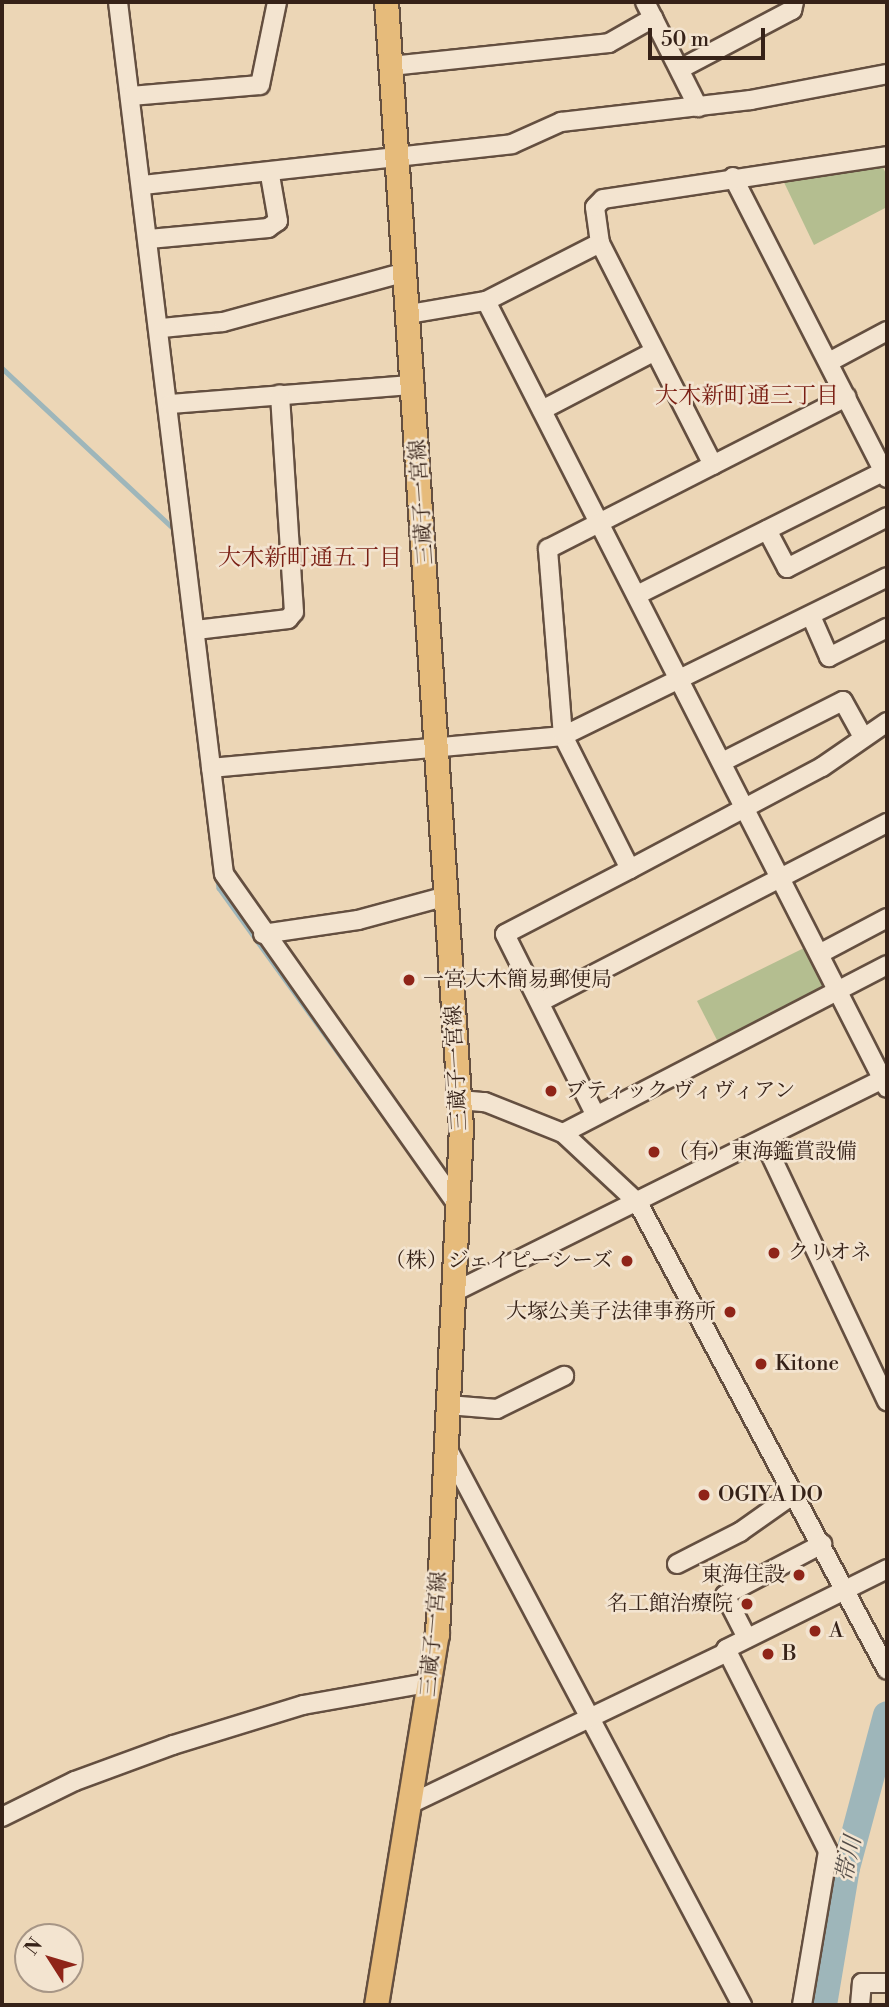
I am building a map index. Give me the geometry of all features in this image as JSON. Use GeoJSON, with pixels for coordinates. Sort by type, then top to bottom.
{"type":"FeatureCollection","features":[{"type":"Feature","properties":{"kind":"main road","name":"三蔵子一宮線"},"geometry":{"type":"LineString","coordinates":[[376,2005],[432,1682],[460,1208],[460,1100],[414,385],[386,2]]}},
{"type":"Feature","properties":{"kind":"street"},"geometry":{"type":"LineString","coordinates":[[118,2],[162,328],[224,874],[263,934],[460,1208]]}},
{"type":"Feature","properties":{"kind":"street"},"geometry":{"type":"LineString","coordinates":[[131,96],[260,85],[276,2]]}},
{"type":"Feature","properties":{"kind":"street"},"geometry":{"type":"LineString","coordinates":[[680,69],[792,10],[794,2]]}},
{"type":"Feature","properties":{"kind":"street"},"geometry":{"type":"LineString","coordinates":[[391,66],[609,43],[649,10],[698,107]]}},
{"type":"Feature","properties":{"kind":"street"},"geometry":{"type":"LineString","coordinates":[[143,185],[270,175],[512,144],[561,122],[698,107],[887,74]]}},
{"type":"Feature","properties":{"kind":"street"},"geometry":{"type":"LineString","coordinates":[[713,465],[600,243],[595,207],[603,199],[733,177],[887,156]]}},
{"type":"Feature","properties":{"kind":"street"},"geometry":{"type":"LineString","coordinates":[[149,239],[268,228],[278,220],[270,175]]}},
{"type":"Feature","properties":{"kind":"street"},"geometry":{"type":"LineString","coordinates":[[637,596],[886,473],[733,177]]}},
{"type":"Feature","properties":{"kind":"street"},"geometry":{"type":"LineString","coordinates":[[409,314],[486,301],[600,243]]}},
{"type":"Feature","properties":{"kind":"street"},"geometry":{"type":"LineString","coordinates":[[162,328],[223,322],[406,272]]}},
{"type":"Feature","properties":{"kind":"street"},"geometry":{"type":"LineString","coordinates":[[457,1290],[886,1081],[747,804],[486,301]]}},
{"type":"Feature","properties":{"kind":"street"},"geometry":{"type":"LineString","coordinates":[[829,362],[887,331]]}},
{"type":"Feature","properties":{"kind":"street"},"geometry":{"type":"LineString","coordinates":[[542,410],[655,351]]}},
{"type":"Feature","properties":{"kind":"street"},"geometry":{"type":"LineString","coordinates":[[170,404],[414,385]]}},
{"type":"Feature","properties":{"kind":"street"},"geometry":{"type":"LineString","coordinates":[[196,630],[288,619],[293,612],[281,394]]}},
{"type":"Feature","properties":{"kind":"street"},"geometry":{"type":"LineString","coordinates":[[630,869],[563,736],[548,549],[846,397]]}},
{"type":"Feature","properties":{"kind":"street"},"geometry":{"type":"LineString","coordinates":[[767,530],[787,568],[887,517]]}},
{"type":"Feature","properties":{"kind":"street"},"geometry":{"type":"LineString","coordinates":[[211,768],[563,736],[682,680],[887,577]]}},
{"type":"Feature","properties":{"kind":"street"},"geometry":{"type":"LineString","coordinates":[[811,616],[829,657],[887,628]]}},
{"type":"Feature","properties":{"kind":"street"},"geometry":{"type":"LineString","coordinates":[[724,761],[843,701],[862,735]]}},
{"type":"Feature","properties":{"kind":"street"},"geometry":{"type":"LineString","coordinates":[[595,1114],[505,934],[747,804],[822,767],[862,735],[887,722]]}},
{"type":"Feature","properties":{"kind":"street"},"geometry":{"type":"LineString","coordinates":[[540,1002],[783,880],[887,823]]}},
{"type":"Feature","properties":{"kind":"street"},"geometry":{"type":"LineString","coordinates":[[263,934],[358,920],[447,896]]}},
{"type":"Feature","properties":{"kind":"street"},"geometry":{"type":"LineString","coordinates":[[821,953],[887,918]]}},
{"type":"Feature","properties":{"kind":"street"},"geometry":{"type":"LineString","coordinates":[[563,1133],[595,1114],[887,965]]}},
{"type":"Feature","properties":{"kind":"street"},"geometry":{"type":"LineString","coordinates":[[460,1100],[495,1105],[563,1133],[638,1203],[887,1670]]}},
{"type":"Feature","properties":{"kind":"street"},"geometry":{"type":"LineString","coordinates":[[764,1141],[887,1401]]}},
{"type":"Feature","properties":{"kind":"street"},"geometry":{"type":"LineString","coordinates":[[448,1405],[497,1409],[564,1376]]}},
{"type":"Feature","properties":{"kind":"street"},"geometry":{"type":"LineString","coordinates":[[446,1447],[742,2005]]}},
{"type":"Feature","properties":{"kind":"street"},"geometry":{"type":"LineString","coordinates":[[677,1564],[740,1532],[795,1493]]}},
{"type":"Feature","properties":{"kind":"street"},"geometry":{"type":"LineString","coordinates":[[747,1638],[725,1595],[822,1544]]}},
{"type":"Feature","properties":{"kind":"street"},"geometry":{"type":"LineString","coordinates":[[412,1803],[727,1653],[747,1638],[887,1569]]}},
{"type":"Feature","properties":{"kind":"street"},"geometry":{"type":"LineString","coordinates":[[727,1653],[828,1852],[802,2005]]}},
{"type":"Feature","properties":{"kind":"street"},"geometry":{"type":"LineString","coordinates":[[2,1817],[75,1781],[173,1745],[303,1705],[432,1682]]}},
{"type":"Feature","properties":{"kind":"street"},"geometry":{"type":"LineString","coordinates":[[860,2005],[862,1983],[887,1983]]}},
{"type":"Feature","properties":{"kind":"green space"},"geometry":{"type":"Polygon","coordinates":[[[880,161],[887,176],[887,207],[814,245],[780,174],[880,161]]]}},
{"type":"Feature","properties":{"kind":"green space"},"geometry":{"type":"Polygon","coordinates":[[[804,948],[825,991],[719,1044],[697,1001],[804,948]]]}},
{"type":"Feature","properties":{"kind":"waterway"},"geometry":{"type":"LineString","coordinates":[[2,368],[175,530]]}},
{"type":"Feature","properties":{"kind":"waterway"},"geometry":{"type":"LineString","coordinates":[[200,750],[206,794]]}},
{"type":"Feature","properties":{"kind":"waterway"},"geometry":{"type":"LineString","coordinates":[[217,875],[219,888],[438,1191]]}},
{"type":"Feature","properties":{"kind":"waterway","name":"帯川"},"geometry":{"type":"LineString","coordinates":[[823,2005],[846,1868],[887,1715]]}},
{"type":"Feature","properties":{"kind":"place","name":"一宮大木簡易郵便局"},"geometry":{"type":"Point","coordinates":[409,980]}},
{"type":"Feature","properties":{"kind":"place","name":"ブティック ヴィヴィアン"},"geometry":{"type":"Point","coordinates":[551,1091]}},
{"type":"Feature","properties":{"kind":"place","name":"（有）東海鑑賞設備"},"geometry":{"type":"Point","coordinates":[654,1152]}},
{"type":"Feature","properties":{"kind":"place","name":"クリオネ"},"geometry":{"type":"Point","coordinates":[774,1253]}},
{"type":"Feature","properties":{"kind":"place","name":"（株）ジェイピーシーズ"},"geometry":{"type":"Point","coordinates":[627,1261]}},
{"type":"Feature","properties":{"kind":"place","name":"大塚公美子法律事務所"},"geometry":{"type":"Point","coordinates":[730,1312]}},
{"type":"Feature","properties":{"kind":"place","name":"Kitone"},"geometry":{"type":"Point","coordinates":[761,1364]}},
{"type":"Feature","properties":{"kind":"place","name":"OGIYA DO"},"geometry":{"type":"Point","coordinates":[704,1495]}},
{"type":"Feature","properties":{"kind":"place","name":"東海住設"},"geometry":{"type":"Point","coordinates":[799,1575]}},
{"type":"Feature","properties":{"kind":"place","name":"名工館治療院"},"geometry":{"type":"Point","coordinates":[747,1604]}},
{"type":"Feature","properties":{"kind":"place","name":"A"},"geometry":{"type":"Point","coordinates":[815,1631]}},
{"type":"Feature","properties":{"kind":"place","name":"B"},"geometry":{"type":"Point","coordinates":[768,1654]}},
{"type":"Feature","properties":{"kind":"district","name":"大木新町通三丁目"},"geometry":{"type":"Point","coordinates":[747,396]}},
{"type":"Feature","properties":{"kind":"district","name":"大木新町通五丁目"},"geometry":{"type":"Point","coordinates":[310,558]}}]}
